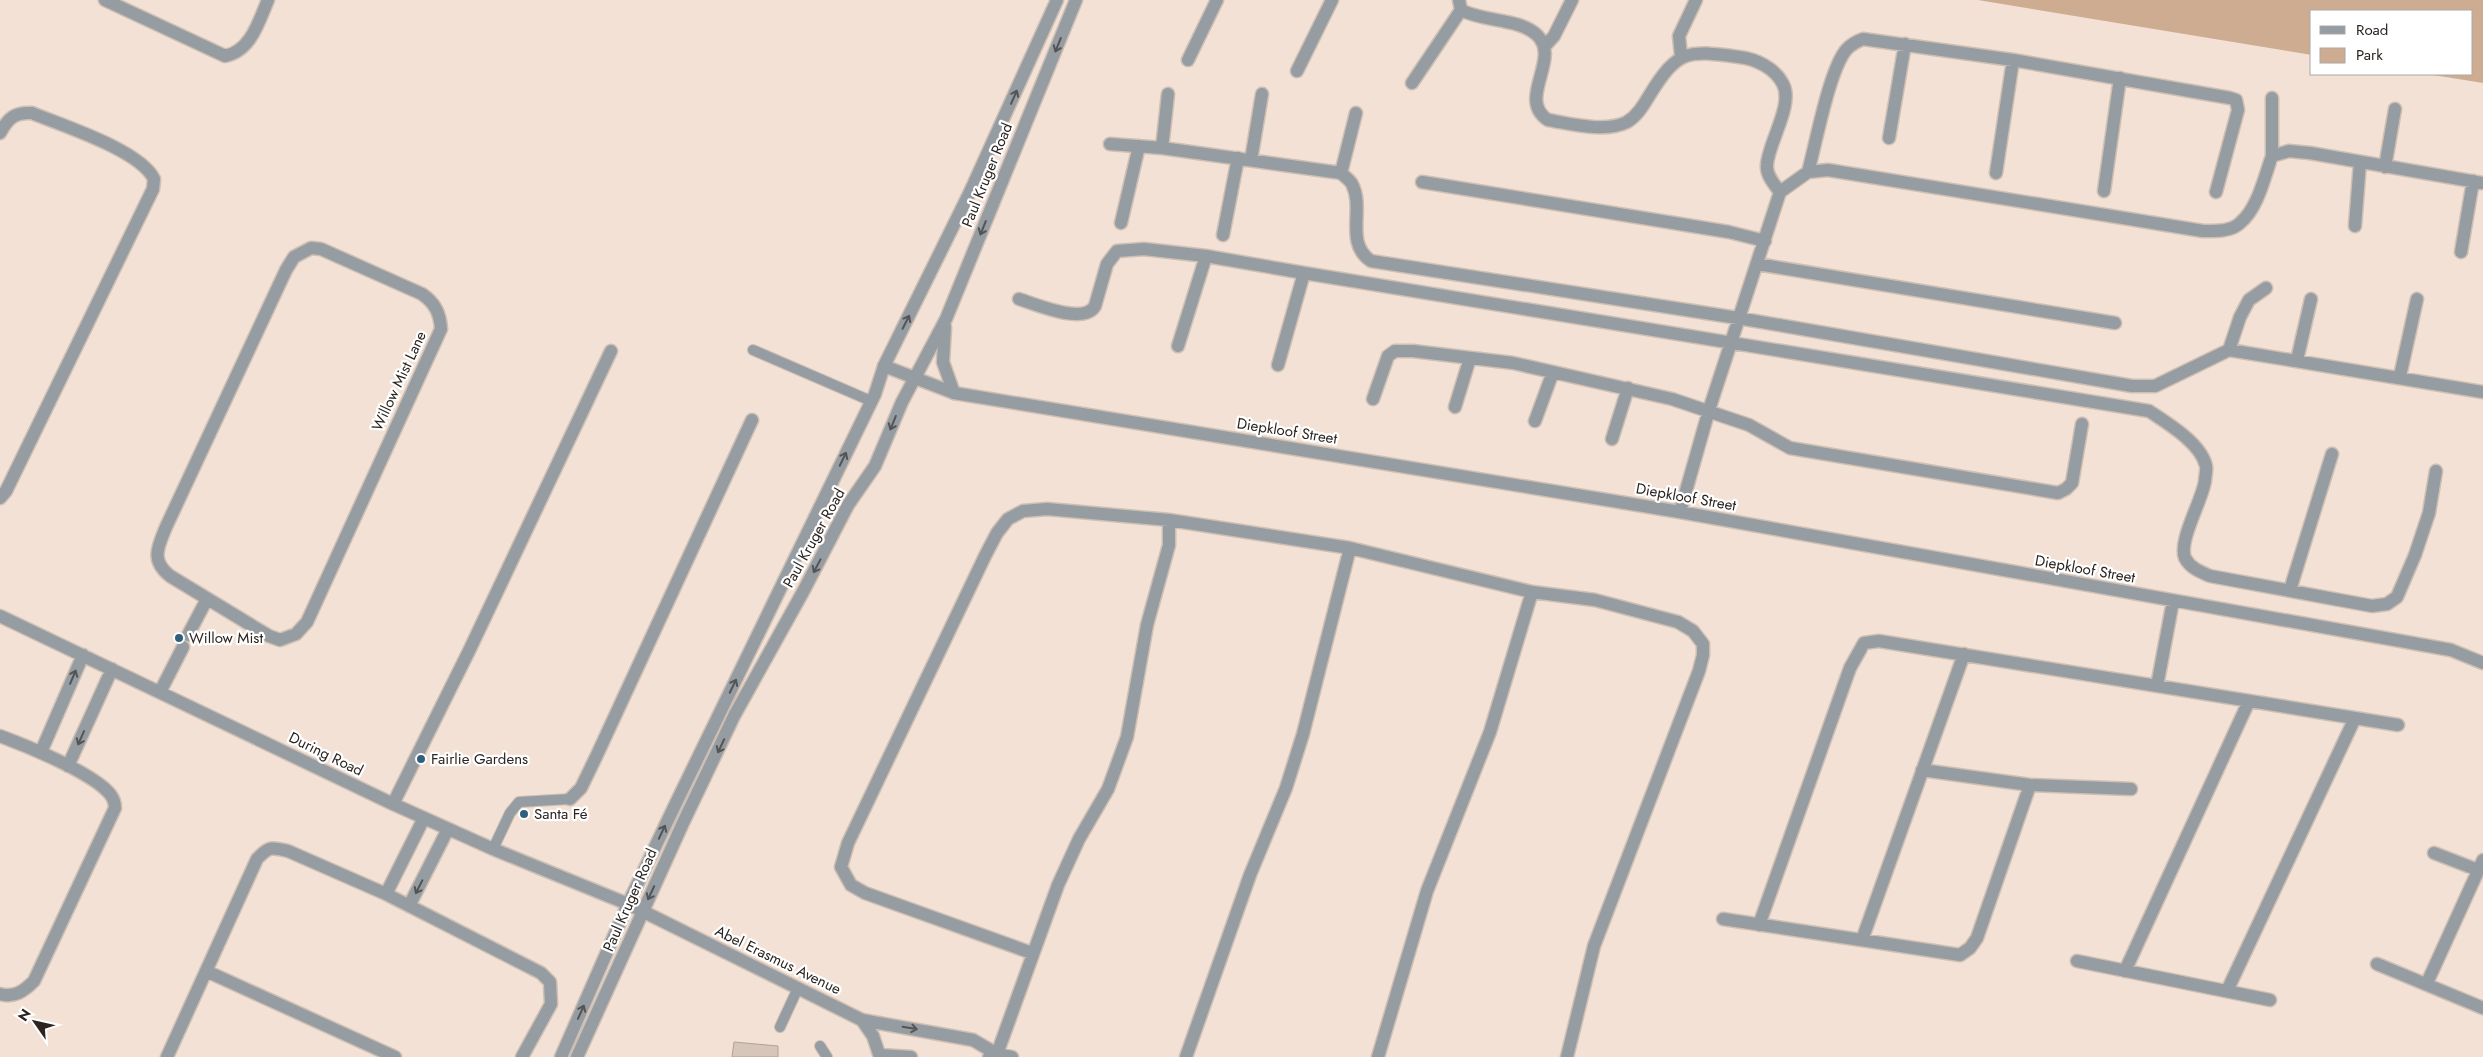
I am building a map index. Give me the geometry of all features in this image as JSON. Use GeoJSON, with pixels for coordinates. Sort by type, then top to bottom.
{"type":"FeatureCollection","features":[{"type":"Feature","properties":{"kind":"street"},"geometry":{"type":"LineString","coordinates":[[105,0],[225,56],[234,54],[250,38],[268,0]]}},
{"type":"Feature","properties":{"kind":"street","name":"Paul Kruger Road"},"geometry":{"type":"LineString","coordinates":[[561,1057],[628,904],[871,401],[884,366],[962,208],[1057,0]]}},
{"type":"Feature","properties":{"kind":"street","name":"Paul Kruger Road"},"geometry":{"type":"LineString","coordinates":[[577,1057],[642,910],[734,716],[800,598],[848,506],[875,466],[902,402],[916,380],[946,319],[1076,0]]}},
{"type":"Feature","properties":{"kind":"street"},"geometry":{"type":"LineString","coordinates":[[1188,60],[1217,0]]}},
{"type":"Feature","properties":{"kind":"street"},"geometry":{"type":"LineString","coordinates":[[1296,71],[1332,0]]}},
{"type":"Feature","properties":{"kind":"street"},"geometry":{"type":"LineString","coordinates":[[1544,46],[1554,36],[1572,0]]}},
{"type":"Feature","properties":{"kind":"street"},"geometry":{"type":"LineString","coordinates":[[1681,56],[1679,36],[1696,0]]}},
{"type":"Feature","properties":{"kind":"street"},"geometry":{"type":"LineString","coordinates":[[1412,83],[1460,5],[1484,20],[1501,21],[1523,27],[1537,35],[1544,46],[1545,58],[1536,96],[1536,104],[1542,116],[1548,120],[1569,124],[1612,127],[1628,121],[1640,110],[1670,65],[1681,56],[1699,53],[1743,58],[1762,64],[1775,72],[1784,85],[1785,102],[1767,166],[1769,177],[1780,192]]}},
{"type":"Feature","properties":{"kind":"street"},"geometry":{"type":"LineString","coordinates":[[1808,172],[1835,71],[1846,50],[1854,42],[1862,39],[2013,60],[2236,100],[2238,110],[2216,192]]}},
{"type":"Feature","properties":{"kind":"street"},"geometry":{"type":"LineString","coordinates":[[1889,138],[1905,44]]}},
{"type":"Feature","properties":{"kind":"street"},"geometry":{"type":"LineString","coordinates":[[1996,173],[2013,60]]}},
{"type":"Feature","properties":{"kind":"street"},"geometry":{"type":"LineString","coordinates":[[2104,190],[2120,78]]}},
{"type":"Feature","properties":{"kind":"street"},"geometry":{"type":"LineString","coordinates":[[1162,148],[1168,94]]}},
{"type":"Feature","properties":{"kind":"street"},"geometry":{"type":"LineString","coordinates":[[1223,235],[1262,94]]}},
{"type":"Feature","properties":{"kind":"street"},"geometry":{"type":"LineString","coordinates":[[1680,512],[1709,410],[1780,192],[1808,172],[1828,170],[2202,231],[2223,230],[2240,224],[2250,210],[2272,156],[2272,98]]}},
{"type":"Feature","properties":{"kind":"street"},"geometry":{"type":"LineString","coordinates":[[2385,167],[2395,109]]}},
{"type":"Feature","properties":{"kind":"street"},"geometry":{"type":"LineString","coordinates":[[0,133],[11,117],[19,112],[32,113],[124,152],[142,163],[154,179],[144,207],[6,491],[0,498]]}},
{"type":"Feature","properties":{"kind":"street"},"geometry":{"type":"LineString","coordinates":[[1341,173],[1356,113]]}},
{"type":"Feature","properties":{"kind":"street"},"geometry":{"type":"LineString","coordinates":[[1110,144],[1162,148],[1341,173],[1352,183],[1355,193],[1357,246],[1362,255],[1371,261],[1738,318],[2132,386],[2155,386],[2229,350],[2400,376],[2483,392]]}},
{"type":"Feature","properties":{"kind":"street"},"geometry":{"type":"LineString","coordinates":[[1121,223],[1139,146]]}},
{"type":"Feature","properties":{"kind":"street"},"geometry":{"type":"LineString","coordinates":[[2272,156],[2289,151],[2478,182],[2461,252]]}},
{"type":"Feature","properties":{"kind":"street"},"geometry":{"type":"LineString","coordinates":[[2356,226],[2360,162]]}},
{"type":"Feature","properties":{"kind":"street"},"geometry":{"type":"LineString","coordinates":[[1422,182],[1729,232],[1765,241]]}},
{"type":"Feature","properties":{"kind":"street","name":"Willow Mist Lane"},"geometry":{"type":"LineString","coordinates":[[311,248],[321,249],[422,294],[436,306],[441,329],[302,629],[285,639],[274,638],[207,599],[162,570],[158,564],[158,546],[286,270],[294,257],[311,248]]}},
{"type":"Feature","properties":{"kind":"street"},"geometry":{"type":"LineString","coordinates":[[1019,299],[1053,310],[1080,315],[1086,314],[1092,311],[1095,306],[1107,264],[1117,250],[1144,249],[1206,256],[2149,411],[2171,425],[2194,446],[2206,466],[2203,494],[2185,542],[2185,558],[2193,568],[2210,576],[2372,606],[2387,604],[2397,597],[2416,555],[2429,513],[2436,471]]}},
{"type":"Feature","properties":{"kind":"street"},"geometry":{"type":"LineString","coordinates":[[1178,346],[1206,256]]}},
{"type":"Feature","properties":{"kind":"street"},"geometry":{"type":"LineString","coordinates":[[1757,264],[2115,323]]}},
{"type":"Feature","properties":{"kind":"street"},"geometry":{"type":"LineString","coordinates":[[1278,365],[1304,273]]}},
{"type":"Feature","properties":{"kind":"street"},"geometry":{"type":"LineString","coordinates":[[2229,350],[2240,317],[2249,300],[2266,288]]}},
{"type":"Feature","properties":{"kind":"street"},"geometry":{"type":"LineString","coordinates":[[2297,360],[2311,299]]}},
{"type":"Feature","properties":{"kind":"street"},"geometry":{"type":"LineString","coordinates":[[2400,376],[2417,299]]}},
{"type":"Feature","properties":{"kind":"street"},"geometry":{"type":"LineString","coordinates":[[946,319],[943,362],[954,393]]}},
{"type":"Feature","properties":{"kind":"street"},"geometry":{"type":"LineString","coordinates":[[1373,399],[1388,356],[1395,351],[1413,350],[1512,363],[1628,388],[1709,410],[1749,425],[1790,448],[2058,493],[2072,483],[2082,424]]}},
{"type":"Feature","properties":{"kind":"street"},"geometry":{"type":"LineString","coordinates":[[393,804],[469,651],[610,352]]}},
{"type":"Feature","properties":{"kind":"street"},"geometry":{"type":"LineString","coordinates":[[1454,407],[1470,358]]}},
{"type":"Feature","properties":{"kind":"street","name":"Diepkloof Street"},"geometry":{"type":"LineString","coordinates":[[884,366],[916,380],[954,393],[1680,512],[2451,650],[2483,663]]}},
{"type":"Feature","properties":{"kind":"street"},"geometry":{"type":"LineString","coordinates":[[1535,421],[1553,372]]}},
{"type":"Feature","properties":{"kind":"street"},"geometry":{"type":"LineString","coordinates":[[1612,439],[1628,388]]}},
{"type":"Feature","properties":{"kind":"street"},"geometry":{"type":"LineString","coordinates":[[570,799],[581,788],[596,757],[752,420]]}},
{"type":"Feature","properties":{"kind":"street"},"geometry":{"type":"LineString","coordinates":[[2290,590],[2332,454]]}},
{"type":"Feature","properties":{"kind":"street"},"geometry":{"type":"LineString","coordinates":[[1032,953],[864,893],[851,885],[844,877],[841,867],[843,857],[997,533],[1008,519],[1023,511],[1047,509],[1169,520],[1350,548],[1532,592],[1595,600],[1678,622],[1693,631],[1703,644],[1703,655],[1699,671],[1594,946],[1567,1057]]}},
{"type":"Feature","properties":{"kind":"street"},"geometry":{"type":"LineString","coordinates":[[993,1056],[1058,885],[1078,839],[1108,789],[1127,737],[1147,625],[1169,545],[1169,520]]}},
{"type":"Feature","properties":{"kind":"street"},"geometry":{"type":"LineString","coordinates":[[1186,1057],[1250,875],[1286,788],[1303,734],[1350,548]]}},
{"type":"Feature","properties":{"kind":"street"},"geometry":{"type":"LineString","coordinates":[[1378,1057],[1422,907],[1490,732],[1532,592]]}},
{"type":"Feature","properties":{"kind":"street"},"geometry":{"type":"LineString","coordinates":[[160,692],[207,599]]}},
{"type":"Feature","properties":{"kind":"street"},"geometry":{"type":"LineString","coordinates":[[2157,686],[2173,601]]}},
{"type":"Feature","properties":{"kind":"street","name":"During Road"},"geometry":{"type":"LineString","coordinates":[[0,616],[493,850],[642,910]]}},
{"type":"Feature","properties":{"kind":"street"},"geometry":{"type":"LineString","coordinates":[[1760,925],[1856,654],[1864,644],[1879,640],[2398,725]]}},
{"type":"Feature","properties":{"kind":"street"},"geometry":{"type":"LineString","coordinates":[[1862,940],[1964,654]]}},
{"type":"Feature","properties":{"kind":"street"},"geometry":{"type":"LineString","coordinates":[[40,752],[83,656]]}},
{"type":"Feature","properties":{"kind":"street"},"geometry":{"type":"LineString","coordinates":[[68,766],[112,670]]}},
{"type":"Feature","properties":{"kind":"street"},"geometry":{"type":"LineString","coordinates":[[2125,971],[2249,701]]}},
{"type":"Feature","properties":{"kind":"street"},"geometry":{"type":"LineString","coordinates":[[2228,991],[2355,718]]}},
{"type":"Feature","properties":{"kind":"street"},"geometry":{"type":"LineString","coordinates":[[0,736],[40,752],[68,766],[107,790],[114,801],[113,816],[34,981],[14,996],[0,994]]}},
{"type":"Feature","properties":{"kind":"street"},"geometry":{"type":"LineString","coordinates":[[1922,770],[2030,785],[2131,789]]}},
{"type":"Feature","properties":{"kind":"street"},"geometry":{"type":"LineString","coordinates":[[1722,919],[1960,955],[1970,948],[1977,938],[2030,785]]}},
{"type":"Feature","properties":{"kind":"street"},"geometry":{"type":"LineString","coordinates":[[386,894],[424,818]]}},
{"type":"Feature","properties":{"kind":"street"},"geometry":{"type":"LineString","coordinates":[[409,906],[448,829]]}},
{"type":"Feature","properties":{"kind":"street"},"geometry":{"type":"LineString","coordinates":[[168,1057],[258,859],[266,849],[276,848],[288,851],[386,894],[525,964],[550,982],[550,1004],[522,1057]]}},
{"type":"Feature","properties":{"kind":"street"},"geometry":{"type":"LineString","coordinates":[[2427,983],[2480,865],[2434,853]]}},
{"type":"Feature","properties":{"kind":"street","name":"Abel Erasmus Avenue"},"geometry":{"type":"LineString","coordinates":[[642,910],[862,1020],[973,1040],[993,1056],[1012,1057]]}},
{"type":"Feature","properties":{"kind":"street"},"geometry":{"type":"LineString","coordinates":[[2077,961],[2270,1000]]}},
{"type":"Feature","properties":{"kind":"street"},"geometry":{"type":"LineString","coordinates":[[2377,964],[2427,983],[2483,1008]]}},
{"type":"Feature","properties":{"kind":"street"},"geometry":{"type":"LineString","coordinates":[[206,971],[395,1057]]}},
{"type":"Feature","properties":{"kind":"street"},"geometry":{"type":"LineString","coordinates":[[862,1020],[873,1036],[880,1056],[911,1057]]}},
{"type":"Feature","properties":{"kind":"lane"},"geometry":{"type":"LineString","coordinates":[[753,350],[871,401]]}},
{"type":"Feature","properties":{"kind":"lane"},"geometry":{"type":"LineString","coordinates":[[493,850],[510,814],[519,802],[570,799]]}},
{"type":"Feature","properties":{"kind":"lane"},"geometry":{"type":"LineString","coordinates":[[780,1027],[798,988]]}},
{"type":"Feature","properties":{"kind":"lane"},"geometry":{"type":"LineString","coordinates":[[820,1046],[827,1057]]}},
{"type":"Feature","properties":{"kind":"green space"},"geometry":{"type":"Polygon","coordinates":[[[1978,0],[2483,0],[2483,83],[2433,75],[2473,75],[2473,10],[2310,10],[2310,55],[1978,0]]]}},
{"type":"Feature","properties":{"kind":"building"},"geometry":{"type":"Polygon","coordinates":[[[734,1042],[778,1046],[778,1057],[732,1057],[734,1042]]]}},
{"type":"Feature","properties":{"kind":"place","name":"Willow Mist"},"geometry":{"type":"Point","coordinates":[179,638]}},
{"type":"Feature","properties":{"kind":"place","name":"Fairlie Gardens"},"geometry":{"type":"Point","coordinates":[421,759]}},
{"type":"Feature","properties":{"kind":"place","name":"Santa Fé"},"geometry":{"type":"Point","coordinates":[524,814]}}]}
